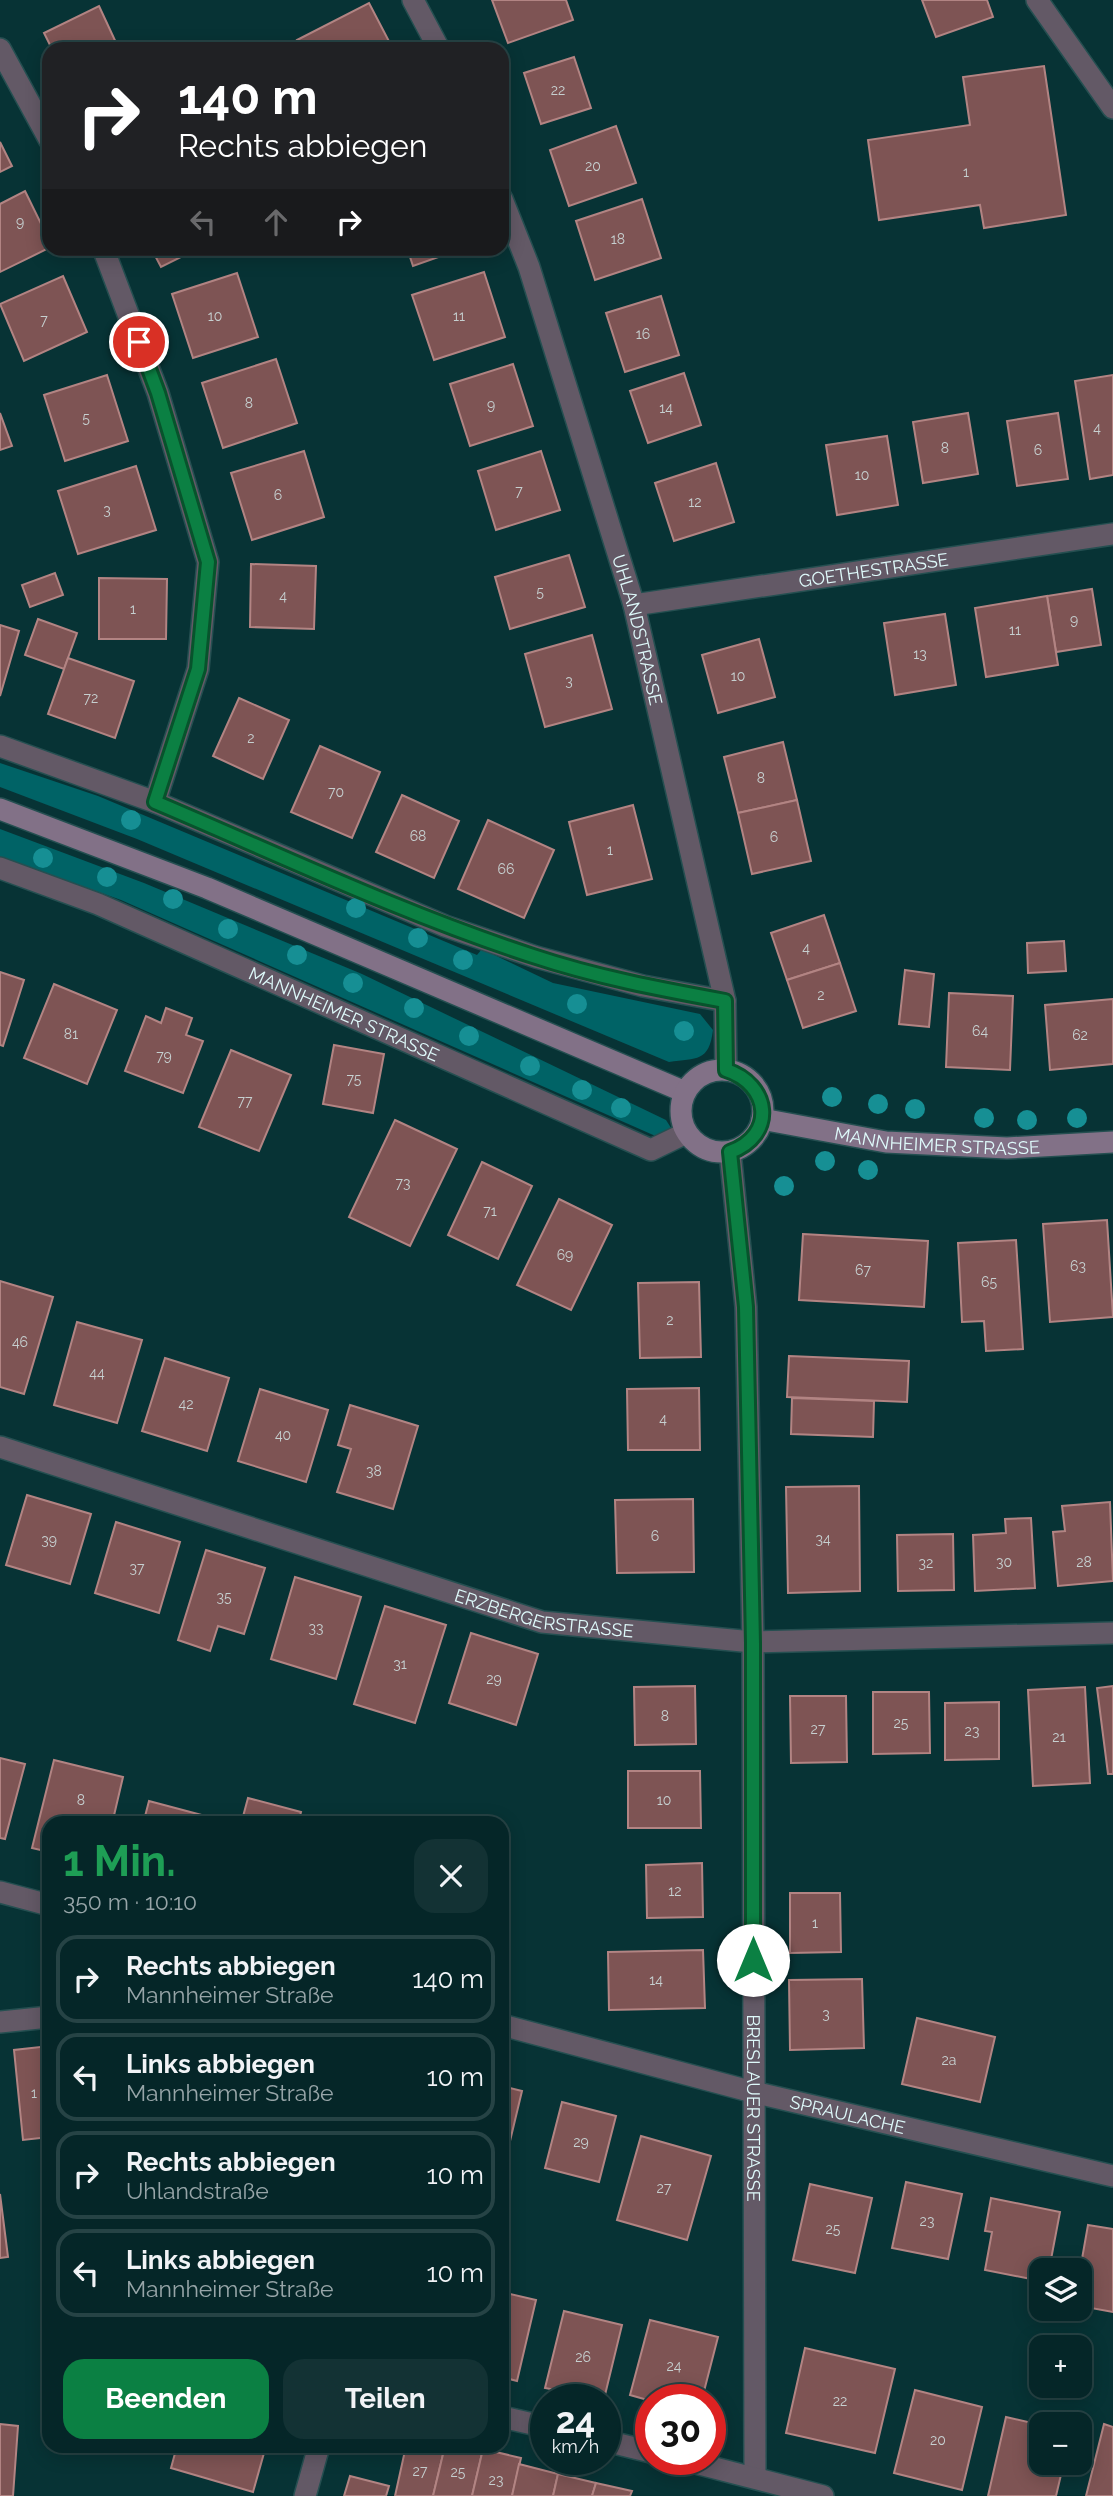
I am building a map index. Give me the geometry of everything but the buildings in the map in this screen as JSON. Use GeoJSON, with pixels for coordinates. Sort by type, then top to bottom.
{"type":"FeatureCollection","features":[{"type":"Feature","properties":{"kind":"main road"},"geometry":{"type":"LineString","coordinates":[[0,809],[207,888],[685,1092]]}},
{"type":"Feature","properties":{"kind":"main road"},"geometry":{"type":"LineString","coordinates":[[726,1070],[740,1075],[755,1087],[761,1102],[762,1119],[751,1140],[730,1152],[707,1150],[686,1133],[681,1118],[685,1092],[700,1077],[726,1070]]}},
{"type":"Feature","properties":{"kind":"main road","name":"MANNHEIMER STRASSE"},"geometry":{"type":"LineString","coordinates":[[762,1119],[886,1142],[1007,1147],[1113,1142]]}},
{"type":"Feature","properties":{"kind":"street"},"geometry":{"type":"LineString","coordinates":[[413,0],[435,42]]}},
{"type":"Feature","properties":{"kind":"street"},"geometry":{"type":"LineString","coordinates":[[1037,0],[1113,108]]}},
{"type":"Feature","properties":{"kind":"street"},"geometry":{"type":"LineString","coordinates":[[0,49],[42,126]]}},
{"type":"Feature","properties":{"kind":"street","name":"UHLANDSTRASSE"},"geometry":{"type":"LineString","coordinates":[[509,217],[529,267],[634,605],[725,1001],[726,1070]]}},
{"type":"Feature","properties":{"kind":"street"},"geometry":{"type":"LineString","coordinates":[[106,256],[158,393],[208,562],[198,669],[155,802]]}},
{"type":"Feature","properties":{"kind":"street","name":"GOETHESTRASSE"},"geometry":{"type":"LineString","coordinates":[[634,605],[1113,534]]}},
{"type":"Feature","properties":{"kind":"street"},"geometry":{"type":"LineString","coordinates":[[0,746],[155,802],[445,926],[536,957],[630,983],[725,1001]]}},
{"type":"Feature","properties":{"kind":"street","name":"MANNHEIMER STRASSE"},"geometry":{"type":"LineString","coordinates":[[0,868],[98,904],[651,1150],[686,1133]]}},
{"type":"Feature","properties":{"kind":"street","name":"BRESLAUER STRASSE"},"geometry":{"type":"LineString","coordinates":[[730,1152],[746,1307],[753,1643],[755,2476]]}},
{"type":"Feature","properties":{"kind":"street","name":"ERZBERGERSTRASSE"},"geometry":{"type":"LineString","coordinates":[[0,1447],[542,1622],[753,1643],[1113,1633]]}},
{"type":"Feature","properties":{"kind":"street"},"geometry":{"type":"LineString","coordinates":[[0,1892],[42,1903]]}},
{"type":"Feature","properties":{"kind":"street"},"geometry":{"type":"LineString","coordinates":[[0,2022],[42,2018]]}},
{"type":"Feature","properties":{"kind":"street","name":"SPRAULACHE"},"geometry":{"type":"LineString","coordinates":[[509,2027],[753,2092],[1113,2176]]}},
{"type":"Feature","properties":{"kind":"street"},"geometry":{"type":"LineString","coordinates":[[509,2419],[530,2423]]}},
{"type":"Feature","properties":{"kind":"street"},"geometry":{"type":"LineString","coordinates":[[305,2496],[317,2453]]}},
{"type":"Feature","properties":{"kind":"street"},"geometry":{"type":"LineString","coordinates":[[726,2469],[823,2496]]}},
{"type":"Feature","properties":{"kind":"shaded area"},"geometry":{"type":"Polygon","coordinates":[[[0,763],[98,796],[477,955],[482,949],[553,983],[700,1014],[713,1030],[708,1048],[694,1059],[669,1062],[137,839],[0,787],[0,763]]]}},
{"type":"Feature","properties":{"kind":"shaded area"},"geometry":{"type":"Polygon","coordinates":[[[0,829],[144,883],[362,974],[666,1120],[673,1131],[660,1138],[121,900],[0,857],[0,829]]]}},
{"type":"Feature","properties":{"kind":"route"},"geometry":{"type":"LineString","coordinates":[[139,342],[158,393],[208,562],[198,669],[155,802],[445,926],[590,972],[643,986],[725,1001],[726,1070],[740,1075],[755,1087],[761,1102],[762,1119],[751,1140],[730,1152],[746,1307],[753,1643],[753,1960]]}}]}
